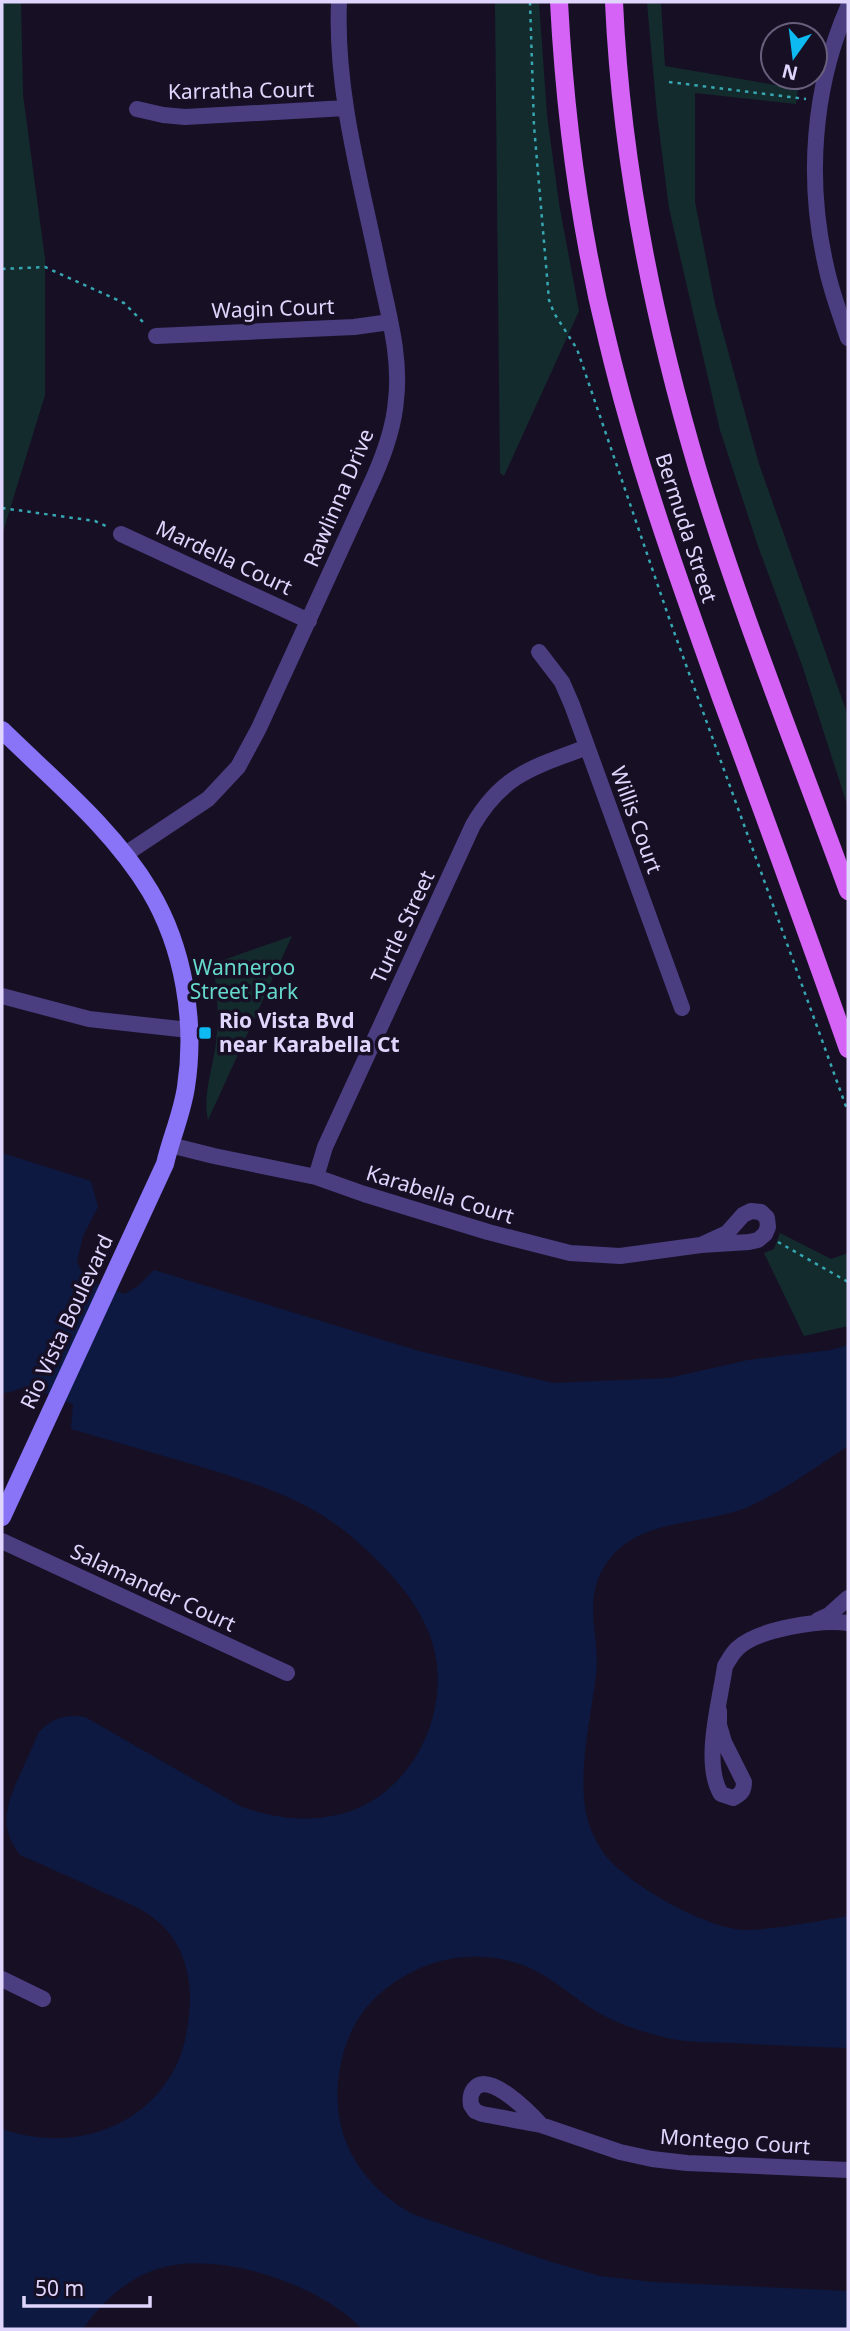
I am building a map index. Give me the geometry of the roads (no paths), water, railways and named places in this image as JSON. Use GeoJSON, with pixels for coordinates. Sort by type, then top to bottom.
{"type":"FeatureCollection","features":[{"type":"Feature","properties":{"kind":"main road","name":"Bermuda Street"},"geometry":{"type":"LineString","coordinates":[[559,2],[566,101],[581,212],[607,342],[627,417],[666,546],[848,1049]]}},
{"type":"Feature","properties":{"kind":"main road","name":"Bermuda Street"},"geometry":{"type":"LineString","coordinates":[[614,2],[625,122],[636,200],[675,386],[727,557],[848,891]]}},
{"type":"Feature","properties":{"kind":"street","name":"Rawlinna Drive"},"geometry":{"type":"LineString","coordinates":[[124,855],[208,799],[238,767],[259,728],[385,454],[396,400],[396,351],[346,108],[339,54],[340,2]]}},
{"type":"Feature","properties":{"kind":"street"},"geometry":{"type":"LineString","coordinates":[[848,7],[834,44],[820,101],[815,175],[816,208],[826,266],[848,338]]}},
{"type":"Feature","properties":{"kind":"street","name":"Karratha Court"},"geometry":{"type":"LineString","coordinates":[[137,109],[185,117],[346,108]]}},
{"type":"Feature","properties":{"kind":"street","name":"Wagin Court"},"geometry":{"type":"LineString","coordinates":[[156,336],[354,327],[390,322]]}},
{"type":"Feature","properties":{"kind":"street","name":"Mardella Court"},"geometry":{"type":"LineString","coordinates":[[121,534],[309,621]]}},
{"type":"Feature","properties":{"kind":"street","name":"Willis Court"},"geometry":{"type":"LineString","coordinates":[[539,652],[562,682],[682,1008]]}},
{"type":"Feature","properties":{"kind":"street","name":"Rio Vista Boulevard"},"geometry":{"type":"LineString","coordinates":[[2,730],[97,824],[124,855],[150,892],[169,930],[181,969],[189,1030],[186,1087],[165,1164],[110,1274],[2,1517]]}},
{"type":"Feature","properties":{"kind":"street","name":"Turtle Street"},"geometry":{"type":"LineString","coordinates":[[316,1177],[330,1135],[484,806],[512,779],[532,768],[587,747]]}},
{"type":"Feature","properties":{"kind":"street"},"geometry":{"type":"LineString","coordinates":[[2,996],[89,1019],[189,1030]]}},
{"type":"Feature","properties":{"kind":"street","name":"Karabella Court"},"geometry":{"type":"LineString","coordinates":[[170,1145],[316,1177],[488,1232],[570,1253],[620,1256],[701,1245],[749,1242],[758,1240],[765,1234],[768,1227],[767,1218],[761,1212],[751,1211],[743,1215],[727,1233],[701,1245]]}},
{"type":"Feature","properties":{"kind":"street","name":"Rio Vista Boulevard"},"geometry":{"type":"LineString","coordinates":[[2,1502],[53,1399]]}},
{"type":"Feature","properties":{"kind":"street","name":"Salamander Court"},"geometry":{"type":"LineString","coordinates":[[2,1541],[287,1673]]}},
{"type":"Feature","properties":{"kind":"street"},"geometry":{"type":"LineString","coordinates":[[812,1622],[829,1615],[848,1598]]}},
{"type":"Feature","properties":{"kind":"street"},"geometry":{"type":"LineString","coordinates":[[719,1711],[725,1666],[738,1648],[762,1634],[812,1622],[832,1620],[848,1623]]}},
{"type":"Feature","properties":{"kind":"street"},"geometry":{"type":"LineString","coordinates":[[2,1979],[43,1998]]}},
{"type":"Feature","properties":{"kind":"street","name":"Montego Court"},"geometry":{"type":"LineString","coordinates":[[541,2125],[620,2152],[652,2159],[848,2170]]}},
{"type":"Feature","properties":{"kind":"water"},"geometry":{"type":"Polygon","coordinates":[[[2,1153],[91,1181],[98,1207],[83,1236],[77,1262],[85,1279],[124,1294],[138,1286],[154,1270],[419,1351],[553,1383],[669,1378],[748,1360],[831,1350],[848,1345],[848,1446],[761,1501],[730,1513],[654,1530],[621,1547],[608,1561],[595,1589],[593,1603],[597,1660],[583,1775],[586,1813],[601,1850],[632,1880],[671,1904],[713,1923],[748,1930],[848,1916],[848,2048],[697,2042],[663,2037],[602,2015],[548,1978],[511,1961],[490,1957],[449,1959],[410,1973],[392,1984],[365,2010],[349,2037],[344,2052],[338,2100],[343,2132],[355,2161],[374,2185],[412,2214],[600,2276],[653,2282],[848,2291],[848,2329],[362,2329],[321,2298],[294,2285],[237,2267],[181,2264],[157,2269],[135,2279],[106,2301],[83,2329],[2,2329],[2,2129],[27,2136],[77,2137],[124,2121],[144,2107],[162,2089],[176,2066],[185,2041],[190,2003],[189,1979],[182,1956],[163,1926],[132,1905],[20,1855],[14,1845],[7,1827],[8,1809],[39,1732],[60,1718],[85,1717],[242,1807],[266,1814],[303,1819],[328,1817],[368,1804],[390,1787],[409,1766],[424,1742],[433,1715],[438,1686],[436,1658],[428,1631],[414,1604],[385,1568],[334,1523],[295,1500],[253,1483],[71,1429],[73,1404],[28,1386],[2,1393],[2,1153]]]}},
{"type":"Feature","properties":{"kind":"place","name":"Rio Vista Bvd near Karabella Ct"},"geometry":{"type":"Point","coordinates":[205,1033]}},
{"type":"Feature","properties":{"kind":"park label","name":"Wanneroo Street Park"},"geometry":{"type":"Point","coordinates":[244,980]}}]}
